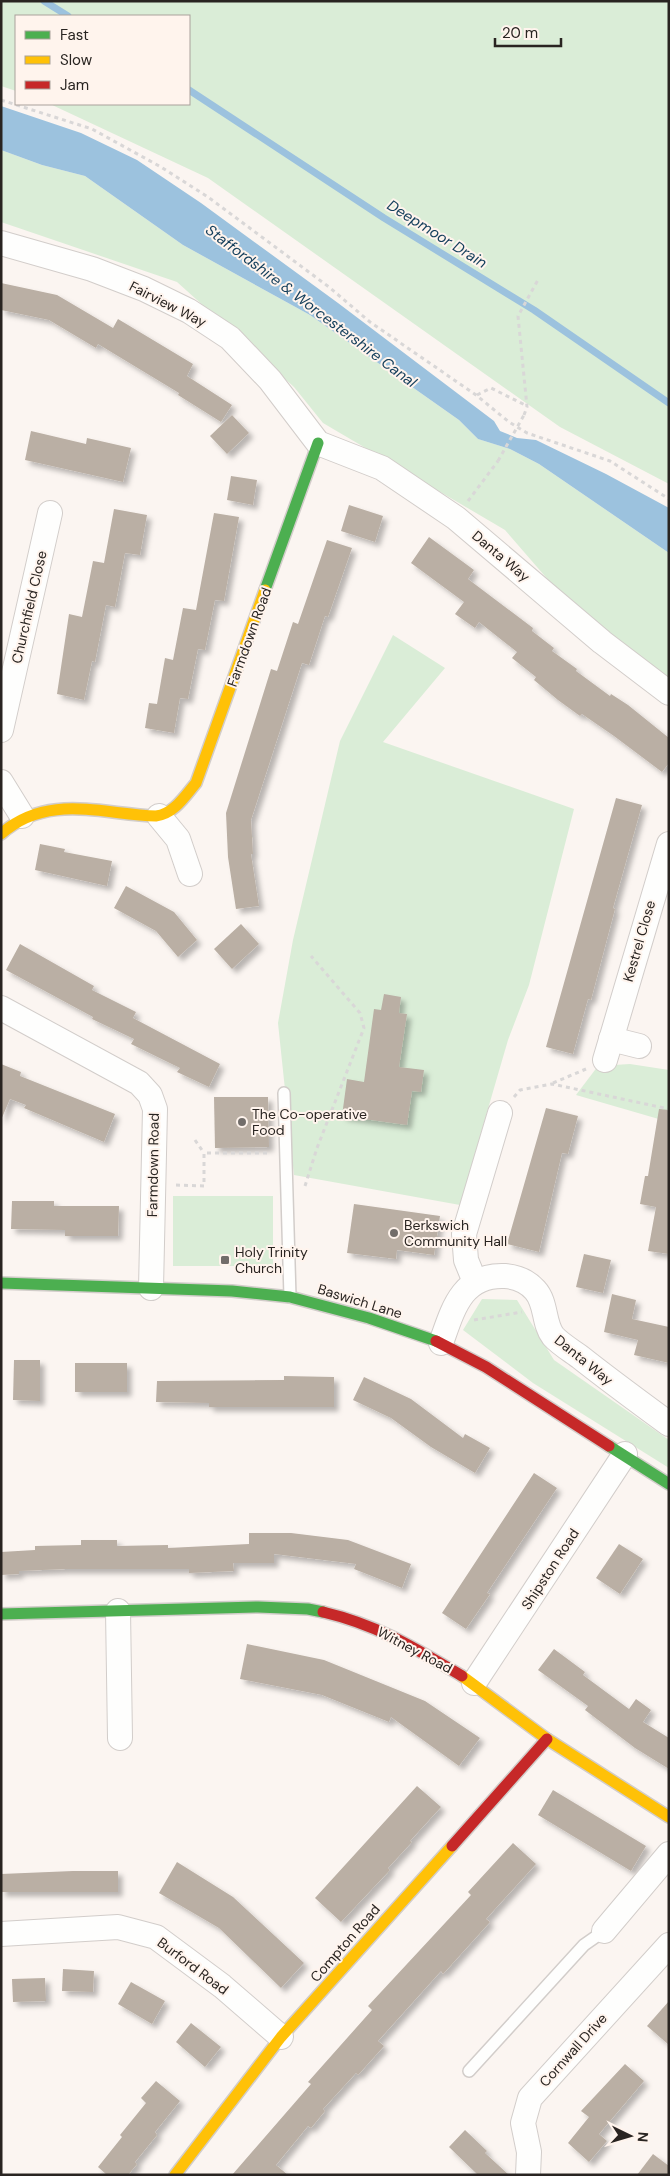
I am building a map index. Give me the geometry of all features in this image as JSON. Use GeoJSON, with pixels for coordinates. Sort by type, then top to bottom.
{"type":"FeatureCollection","features":[{"type":"Feature","properties":{"kind":"street","name":"Fairview Way"},"geometry":{"type":"LineString","coordinates":[[1,243],[92,269],[144,289],[189,311],[230,338],[270,380],[318,443]]}},
{"type":"Feature","properties":{"kind":"street","name":"Danta Way"},"geometry":{"type":"LineString","coordinates":[[318,443],[382,468],[456,518],[602,642],[669,693]]}},
{"type":"Feature","properties":{"kind":"street","name":"Farmdown Road"},"geometry":{"type":"LineString","coordinates":[[159,816],[180,804],[196,784],[318,443]]}},
{"type":"Feature","properties":{"kind":"street","name":"Churchfield Close"},"geometry":{"type":"LineString","coordinates":[[1,730],[50,513]]}},
{"type":"Feature","properties":{"kind":"street"},"geometry":{"type":"LineString","coordinates":[[1,782],[22,816]]}},
{"type":"Feature","properties":{"kind":"street"},"geometry":{"type":"LineString","coordinates":[[1,834],[10,824],[22,816],[45,808],[159,816],[178,839],[190,874]]}},
{"type":"Feature","properties":{"kind":"street","name":"Kestrel Close"},"geometry":{"type":"LineString","coordinates":[[608,1049],[669,844]]}},
{"type":"Feature","properties":{"kind":"street","name":"Farmdown Road"},"geometry":{"type":"LineString","coordinates":[[1,1008],[139,1083],[150,1095],[155,1109],[151,1288]]}},
{"type":"Feature","properties":{"kind":"street"},"geometry":{"type":"LineString","coordinates":[[608,1049],[640,1046]]}},
{"type":"Feature","properties":{"kind":"street"},"geometry":{"type":"LineString","coordinates":[[444,1334],[454,1307],[475,1282],[466,1260],[464,1234],[500,1113]]}},
{"type":"Feature","properties":{"kind":"street","name":"Danta Way"},"geometry":{"type":"LineString","coordinates":[[475,1282],[495,1276],[512,1277],[526,1281],[537,1292],[553,1336],[669,1424]]}},
{"type":"Feature","properties":{"kind":"street","name":"Baswich Lane"},"geometry":{"type":"LineString","coordinates":[[1,1283],[232,1291],[290,1297],[369,1318],[444,1334],[486,1367],[625,1454],[669,1484]]}},
{"type":"Feature","properties":{"kind":"street","name":"Shipston Road"},"geometry":{"type":"LineString","coordinates":[[474,1683],[625,1454]]}},
{"type":"Feature","properties":{"kind":"street","name":"Witney Road"},"geometry":{"type":"LineString","coordinates":[[1,1614],[258,1607],[308,1609],[352,1619],[392,1635],[474,1683],[547,1739],[669,1817]]}},
{"type":"Feature","properties":{"kind":"street"},"geometry":{"type":"LineString","coordinates":[[118,1611],[120,1738]]}},
{"type":"Feature","properties":{"kind":"street","name":"Compton Road"},"geometry":{"type":"LineString","coordinates":[[175,2175],[281,2037],[547,1739]]}},
{"type":"Feature","properties":{"kind":"street"},"geometry":{"type":"LineString","coordinates":[[604,1931],[669,1854]]}},
{"type":"Feature","properties":{"kind":"street","name":"Burford Road"},"geometry":{"type":"LineString","coordinates":[[1,1934],[118,1927],[156,1937],[222,1986],[281,2037]]}},
{"type":"Feature","properties":{"kind":"street","name":"Cornwall Drive"},"geometry":{"type":"LineString","coordinates":[[528,2175],[529,2152],[523,2123],[530,2098],[668,1946]]}},
{"type":"Feature","properties":{"kind":"lane"},"geometry":{"type":"LineString","coordinates":[[284,1092],[290,1297]]}},
{"type":"Feature","properties":{"kind":"lane"},"geometry":{"type":"LineString","coordinates":[[469,2071],[584,1945],[604,1931]]}},
{"type":"Feature","properties":{"kind":"path"},"geometry":{"type":"LineString","coordinates":[[1,100],[15,104]]}},
{"type":"Feature","properties":{"kind":"path"},"geometry":{"type":"LineString","coordinates":[[17,105],[92,129],[161,167],[248,227],[329,287],[370,322],[476,395],[509,422],[528,433],[610,461],[669,499]]}},
{"type":"Feature","properties":{"kind":"path"},"geometry":{"type":"LineString","coordinates":[[456,518],[498,461],[527,407],[518,316],[539,278]]}},
{"type":"Feature","properties":{"kind":"path"},"geometry":{"type":"LineString","coordinates":[[476,395],[491,388],[527,407]]}},
{"type":"Feature","properties":{"kind":"path"},"geometry":{"type":"LineString","coordinates":[[303,1193],[317,1148],[364,1028],[360,1013],[311,956]]}},
{"type":"Feature","properties":{"kind":"path"},"geometry":{"type":"LineString","coordinates":[[500,1113],[520,1090],[552,1084],[608,1049]]}},
{"type":"Feature","properties":{"kind":"path"},"geometry":{"type":"LineString","coordinates":[[552,1084],[669,1108]]}},
{"type":"Feature","properties":{"kind":"path"},"geometry":{"type":"LineString","coordinates":[[153,1185],[204,1186],[204,1153],[195,1140]]}},
{"type":"Feature","properties":{"kind":"path"},"geometry":{"type":"LineString","coordinates":[[204,1153],[286,1152]]}},
{"type":"Feature","properties":{"kind":"path"},"geometry":{"type":"LineString","coordinates":[[444,1334],[544,1307]]}},
{"type":"Feature","properties":{"kind":"green space"},"geometry":{"type":"Polygon","coordinates":[[[1,1],[669,1],[669,484],[560,427],[208,178],[52,105],[190,105],[190,15],[15,15],[15,91],[1,86],[1,1]]]}},
{"type":"Feature","properties":{"kind":"green space"},"geometry":{"type":"Polygon","coordinates":[[[1,150],[42,165],[85,176],[183,245],[310,315],[459,420],[478,439],[510,449],[539,464],[669,553],[669,692],[602,642],[505,530],[323,423],[294,387],[177,282],[1,222],[1,150]]]}},
{"type":"Feature","properties":{"kind":"green space"},"geometry":{"type":"Polygon","coordinates":[[[393,635],[445,668],[383,742],[574,809],[529,985],[508,1040],[460,1205],[294,1175],[278,1023],[293,940],[340,741],[393,635]]]}},
{"type":"Feature","properties":{"kind":"green space"},"geometry":{"type":"Polygon","coordinates":[[[630,1064],[669,1070],[669,1122],[576,1095],[598,1066],[630,1064]]]}},
{"type":"Feature","properties":{"kind":"green space"},"geometry":{"type":"Polygon","coordinates":[[[173,1196],[273,1196],[273,1266],[173,1266],[173,1196]]]}},
{"type":"Feature","properties":{"kind":"green space"},"geometry":{"type":"Polygon","coordinates":[[[482,1299],[517,1300],[554,1360],[669,1440],[669,1468],[533,1383],[463,1330],[482,1299]]]}},
{"type":"Feature","properties":{"kind":"water","name":"Staffordshire & Worcestershire Canal"},"geometry":{"type":"Polygon","coordinates":[[[1,106],[81,133],[137,160],[201,203],[338,303],[494,421],[500,431],[517,438],[536,440],[606,474],[669,508],[669,553],[539,464],[510,449],[478,439],[459,420],[310,315],[183,245],[85,176],[42,165],[1,150],[1,106]]]}},
{"type":"Feature","properties":{"kind":"building"},"geometry":{"type":"Polygon","coordinates":[[[1,283],[57,295],[113,328],[118,319],[193,364],[187,376],[232,405],[221,422],[178,395],[179,393],[98,344],[96,348],[49,320],[1,310],[1,283]]]}},
{"type":"Feature","properties":{"kind":"building"},"geometry":{"type":"Polygon","coordinates":[[[232,415],[249,433],[227,454],[210,436],[232,415]]]}},
{"type":"Feature","properties":{"kind":"building"},"geometry":{"type":"Polygon","coordinates":[[[31,431],[86,444],[87,438],[131,448],[123,482],[25,460],[31,431]]]}},
{"type":"Feature","properties":{"kind":"building"},"geometry":{"type":"Polygon","coordinates":[[[231,476],[257,480],[253,505],[227,500],[231,476]]]}},
{"type":"Feature","properties":{"kind":"building"},"geometry":{"type":"Polygon","coordinates":[[[349,505],[383,516],[375,542],[341,531],[349,505]]]}},
{"type":"Feature","properties":{"kind":"building"},"geometry":{"type":"Polygon","coordinates":[[[114,509],[147,515],[140,555],[125,553],[115,607],[106,605],[95,662],[92,661],[84,700],[57,694],[69,614],[82,617],[93,561],[104,563],[114,509]]]}},
{"type":"Feature","properties":{"kind":"building"},"geometry":{"type":"Polygon","coordinates":[[[214,513],[239,517],[224,601],[215,600],[205,650],[198,649],[188,699],[180,698],[174,733],[145,728],[149,703],[157,704],[165,658],[173,660],[183,608],[196,610],[214,513]]]}},
{"type":"Feature","properties":{"kind":"building"},"geometry":{"type":"Polygon","coordinates":[[[429,537],[474,570],[468,579],[533,628],[532,631],[554,648],[552,651],[610,696],[611,694],[628,705],[669,738],[669,763],[662,772],[614,736],[582,714],[580,716],[558,700],[534,680],[536,677],[512,658],[517,652],[479,622],[475,628],[455,614],[464,602],[411,563],[429,537]]]}},
{"type":"Feature","properties":{"kind":"building"},"geometry":{"type":"Polygon","coordinates":[[[327,540],[352,548],[328,617],[325,616],[309,665],[302,663],[251,820],[253,854],[251,854],[259,906],[236,909],[228,857],[226,813],[271,669],[277,671],[293,622],[298,624],[327,540]]]}},
{"type":"Feature","properties":{"kind":"building"},"geometry":{"type":"Polygon","coordinates":[[[616,798],[642,805],[613,908],[615,909],[591,1000],[588,999],[573,1054],[546,1047],[616,798]]]}},
{"type":"Feature","properties":{"kind":"building"},"geometry":{"type":"Polygon","coordinates":[[[40,844],[65,849],[64,852],[112,861],[107,886],[35,870],[40,844]]]}},
{"type":"Feature","properties":{"kind":"building"},"geometry":{"type":"Polygon","coordinates":[[[126,886],[174,912],[197,940],[178,957],[156,931],[114,908],[126,886]]]}},
{"type":"Feature","properties":{"kind":"building"},"geometry":{"type":"Polygon","coordinates":[[[241,924],[259,944],[232,969],[214,949],[241,924]]]}},
{"type":"Feature","properties":{"kind":"building"},"geometry":{"type":"Polygon","coordinates":[[[20,944],[94,986],[92,990],[136,1012],[133,1018],[220,1064],[209,1087],[177,1072],[180,1068],[131,1044],[134,1039],[92,1019],[93,1017],[6,970],[20,944]]]}},
{"type":"Feature","properties":{"kind":"building"},"geometry":{"type":"Polygon","coordinates":[[[384,994],[401,997],[399,1013],[407,1014],[399,1067],[424,1070],[421,1092],[412,1091],[407,1125],[342,1116],[347,1079],[364,1082],[374,1009],[381,1010],[384,994]]]}},
{"type":"Feature","properties":{"kind":"building"},"geometry":{"type":"Polygon","coordinates":[[[1,1064],[21,1072],[20,1076],[115,1114],[104,1142],[24,1108],[26,1105],[10,1099],[1,1120],[1,1064]]]}},
{"type":"Feature","properties":{"kind":"building","name":"The Co-operative Food"},"geometry":{"type":"Polygon","coordinates":[[[214,1097],[268,1097],[269,1147],[215,1148],[214,1097]]]}},
{"type":"Feature","properties":{"kind":"building"},"geometry":{"type":"Polygon","coordinates":[[[546,1108],[578,1116],[568,1154],[562,1153],[539,1252],[507,1244],[546,1108]]]}},
{"type":"Feature","properties":{"kind":"building"},"geometry":{"type":"Polygon","coordinates":[[[659,1109],[669,1110],[669,1254],[648,1251],[656,1207],[640,1204],[645,1176],[648,1176],[659,1109]]]}},
{"type":"Feature","properties":{"kind":"building"},"geometry":{"type":"Polygon","coordinates":[[[12,1201],[54,1201],[54,1206],[119,1206],[118,1236],[65,1236],[65,1230],[11,1229],[12,1201]]]}},
{"type":"Feature","properties":{"kind":"building","name":"Berkswich Community Hall"},"geometry":{"type":"Polygon","coordinates":[[[354,1204],[440,1216],[434,1255],[397,1250],[396,1259],[347,1253],[354,1204]]]}},
{"type":"Feature","properties":{"kind":"building"},"geometry":{"type":"Polygon","coordinates":[[[584,1254],[611,1260],[603,1293],[576,1287],[584,1254]]]}},
{"type":"Feature","properties":{"kind":"building"},"geometry":{"type":"Polygon","coordinates":[[[612,1294],[636,1300],[632,1319],[669,1327],[669,1363],[634,1355],[638,1340],[604,1332],[612,1294]]]}},
{"type":"Feature","properties":{"kind":"building"},"geometry":{"type":"Polygon","coordinates":[[[14,1360],[40,1360],[40,1401],[13,1400],[14,1360]]]}},
{"type":"Feature","properties":{"kind":"building"},"geometry":{"type":"Polygon","coordinates":[[[75,1363],[127,1363],[127,1392],[75,1392],[75,1363]]]}},
{"type":"Feature","properties":{"kind":"building"},"geometry":{"type":"Polygon","coordinates":[[[284,1376],[334,1377],[334,1407],[209,1407],[209,1403],[156,1402],[157,1381],[284,1380],[284,1376]]]}},
{"type":"Feature","properties":{"kind":"building"},"geometry":{"type":"Polygon","coordinates":[[[364,1377],[411,1399],[463,1438],[465,1434],[490,1448],[475,1473],[431,1447],[391,1418],[353,1400],[364,1377]]]}},
{"type":"Feature","properties":{"kind":"building"},"geometry":{"type":"Polygon","coordinates":[[[534,1473],[557,1488],[487,1593],[490,1594],[466,1629],[442,1613],[534,1473]]]}},
{"type":"Feature","properties":{"kind":"building"},"geometry":{"type":"Polygon","coordinates":[[[249,1533],[291,1533],[348,1540],[411,1564],[402,1588],[354,1569],[356,1564],[274,1554],[274,1563],[233,1563],[234,1571],[189,1573],[189,1569],[65,1569],[19,1571],[19,1574],[1,1575],[1,1552],[35,1550],[35,1546],[81,1545],[81,1540],[117,1540],[117,1546],[168,1545],[168,1548],[249,1544],[249,1533]]]}},
{"type":"Feature","properties":{"kind":"building"},"geometry":{"type":"Polygon","coordinates":[[[619,1544],[643,1559],[620,1594],[596,1578],[619,1544]]]}},
{"type":"Feature","properties":{"kind":"building"},"geometry":{"type":"Polygon","coordinates":[[[247,1644],[324,1660],[425,1701],[480,1738],[459,1766],[391,1717],[389,1722],[322,1695],[240,1679],[247,1644]]]}},
{"type":"Feature","properties":{"kind":"building"},"geometry":{"type":"Polygon","coordinates":[[[554,1649],[585,1672],[583,1675],[629,1709],[636,1699],[651,1710],[643,1722],[669,1738],[669,1769],[635,1748],[585,1710],[588,1706],[538,1670],[554,1649]]]}},
{"type":"Feature","properties":{"kind":"building"},"geometry":{"type":"Polygon","coordinates":[[[417,1786],[441,1807],[388,1868],[390,1870],[341,1922],[315,1898],[417,1786]]]}},
{"type":"Feature","properties":{"kind":"building"},"geometry":{"type":"Polygon","coordinates":[[[553,1790],[646,1846],[631,1871],[538,1815],[553,1790]]]}},
{"type":"Feature","properties":{"kind":"building"},"geometry":{"type":"Polygon","coordinates":[[[513,1843],[536,1864],[486,1919],[490,1922],[443,1974],[441,1971],[378,2041],[384,2046],[323,2109],[325,2111],[311,2128],[308,2126],[276,2165],[288,2175],[232,2175],[311,2084],[308,2082],[372,2010],[368,2006],[471,1895],[468,1892],[513,1843]]]}},
{"type":"Feature","properties":{"kind":"building"},"geometry":{"type":"Polygon","coordinates":[[[177,1862],[233,1897],[304,1963],[281,1988],[219,1928],[159,1893],[177,1862]]]}},
{"type":"Feature","properties":{"kind":"building"},"geometry":{"type":"Polygon","coordinates":[[[118,1871],[118,1892],[1,1892],[1,1874],[118,1871]]]}},
{"type":"Feature","properties":{"kind":"building"},"geometry":{"type":"Polygon","coordinates":[[[63,1969],[94,1971],[93,1992],[62,1991],[63,1969]]]}},
{"type":"Feature","properties":{"kind":"building"},"geometry":{"type":"Polygon","coordinates":[[[45,1978],[46,2001],[13,2002],[12,1979],[45,1978]]]}},
{"type":"Feature","properties":{"kind":"building"},"geometry":{"type":"Polygon","coordinates":[[[131,1982],[165,2001],[152,2024],[118,2004],[131,1982]]]}},
{"type":"Feature","properties":{"kind":"building"},"geometry":{"type":"Polygon","coordinates":[[[669,2001],[669,2045],[647,2026],[669,2001]]]}},
{"type":"Feature","properties":{"kind":"building"},"geometry":{"type":"Polygon","coordinates":[[[191,2023],[221,2047],[205,2067],[176,2042],[191,2023]]]}},
{"type":"Feature","properties":{"kind":"building"},"geometry":{"type":"Polygon","coordinates":[[[625,2064],[644,2081],[599,2134],[607,2141],[589,2162],[568,2143],[589,2117],[581,2111],[625,2064]]]}},
{"type":"Feature","properties":{"kind":"building"},"geometry":{"type":"Polygon","coordinates":[[[156,2081],[180,2101],[155,2132],[157,2135],[135,2162],[137,2164],[128,2175],[107,2175],[98,2167],[122,2137],[120,2135],[146,2103],[141,2098],[156,2081]]]}},
{"type":"Feature","properties":{"kind":"building"},"geometry":{"type":"Polygon","coordinates":[[[465,2130],[487,2151],[485,2153],[509,2175],[478,2175],[449,2147],[465,2130]]]}},
{"type":"Feature","properties":{"kind":"building"},"geometry":{"type":"Polygon","coordinates":[[[653,2154],[669,2166],[669,2175],[637,2175],[653,2154]]]}},
{"type":"Feature","properties":{"kind":"waterway","name":"Deepmoor Drain"},"geometry":{"type":"LineString","coordinates":[[44,1],[66,15]]}},
{"type":"Feature","properties":{"kind":"waterway","name":"Deepmoor Drain"},"geometry":{"type":"LineString","coordinates":[[190,91],[384,218],[534,310],[669,403]]}},
{"type":"Feature","properties":{"kind":"traffic: fast"},"geometry":{"type":"LineString","coordinates":[[265,590],[318,443]]}},
{"type":"Feature","properties":{"kind":"traffic: fast"},"geometry":{"type":"LineString","coordinates":[[1,1283],[232,1291],[290,1297],[369,1318],[436,1341]]}},
{"type":"Feature","properties":{"kind":"traffic: fast"},"geometry":{"type":"LineString","coordinates":[[609,1446],[669,1484]]}},
{"type":"Feature","properties":{"kind":"traffic: fast"},"geometry":{"type":"LineString","coordinates":[[1,1614],[258,1607],[308,1609],[323,1612]]}},
{"type":"Feature","properties":{"kind":"traffic: slow"},"geometry":{"type":"LineString","coordinates":[[1,834],[19,821],[37,814],[56,810],[95,810],[156,816],[168,812],[179,804],[196,783],[265,590]]}},
{"type":"Feature","properties":{"kind":"traffic: slow"},"geometry":{"type":"LineString","coordinates":[[462,1676],[547,1739],[669,1817]]}},
{"type":"Feature","properties":{"kind":"traffic: slow"},"geometry":{"type":"LineString","coordinates":[[175,2175],[281,2037],[452,1846]]}},
{"type":"Feature","properties":{"kind":"traffic: jam"},"geometry":{"type":"LineString","coordinates":[[436,1341],[486,1367],[609,1446]]}},
{"type":"Feature","properties":{"kind":"traffic: jam"},"geometry":{"type":"LineString","coordinates":[[323,1612],[343,1617],[396,1638],[462,1676]]}},
{"type":"Feature","properties":{"kind":"traffic: jam"},"geometry":{"type":"LineString","coordinates":[[452,1846],[547,1739]]}},
{"type":"Feature","properties":{"kind":"place","name":"The Co-operative Food"},"geometry":{"type":"Point","coordinates":[242,1122]}},
{"type":"Feature","properties":{"kind":"place","name":"Berkswich Community Hall"},"geometry":{"type":"Point","coordinates":[394,1233]}},
{"type":"Feature","properties":{"kind":"place","name":"Holy Trinity Church"},"geometry":{"type":"Point","coordinates":[225,1260]}}]}
